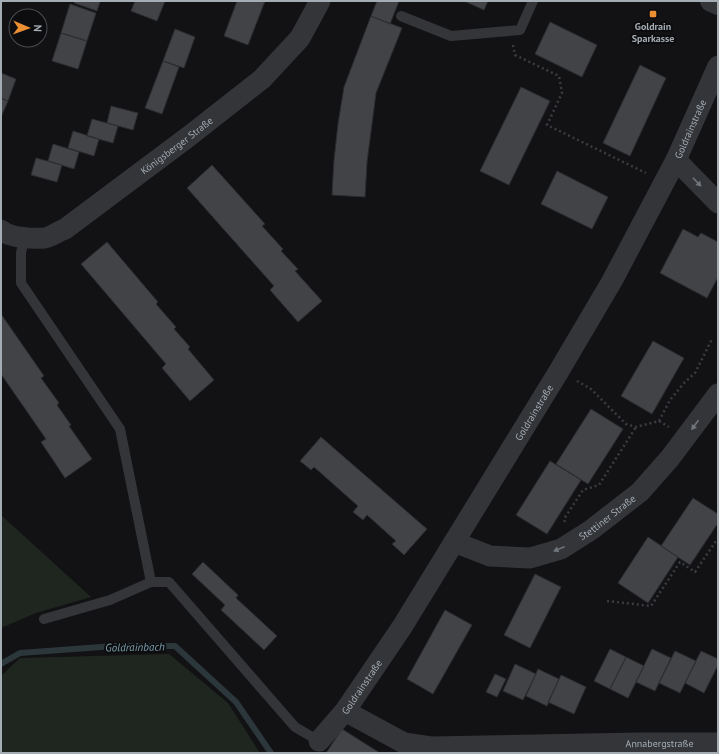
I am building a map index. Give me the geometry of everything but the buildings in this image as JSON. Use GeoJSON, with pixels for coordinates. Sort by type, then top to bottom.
{"type":"FeatureCollection","features":[{"type":"Feature","properties":{"kind":"street","name":"Königsberger Straße"},"geometry":{"type":"LineString","coordinates":[[1,230],[4,233],[24,238],[46,238],[65,228],[188,137],[262,79],[300,38],[320,1]]}},
{"type":"Feature","properties":{"kind":"street"},"geometry":{"type":"LineString","coordinates":[[711,1],[718,4]]}},
{"type":"Feature","properties":{"kind":"street","name":"Goldrainstraße"},"geometry":{"type":"LineString","coordinates":[[319,741],[345,711],[402,627],[559,371],[612,281],[665,182],[718,66]]}},
{"type":"Feature","properties":{"kind":"street"},"geometry":{"type":"LineString","coordinates":[[676,160],[718,204]]}},
{"type":"Feature","properties":{"kind":"street","name":"Stettiner Straße"},"geometry":{"type":"LineString","coordinates":[[454,542],[490,556],[530,558],[561,549],[570,544],[591,530],[640,492],[670,458],[718,394]]}},
{"type":"Feature","properties":{"kind":"street","name":"Annabergstraße"},"geometry":{"type":"LineString","coordinates":[[345,711],[404,743],[431,747],[592,749],[639,743],[718,743]]}},
{"type":"Feature","properties":{"kind":"lane"},"geometry":{"type":"LineString","coordinates":[[401,16],[451,36],[520,30],[533,1]]}},
{"type":"Feature","properties":{"kind":"lane"},"geometry":{"type":"LineString","coordinates":[[24,238],[21,254],[21,283],[120,428],[150,582]]}},
{"type":"Feature","properties":{"kind":"lane"},"geometry":{"type":"LineString","coordinates":[[44,619],[110,600],[150,582],[169,582],[295,727],[319,741]]}},
{"type":"Feature","properties":{"kind":"path"},"geometry":{"type":"LineString","coordinates":[[512,30],[515,55],[559,76],[562,93],[547,125],[665,182]]}},
{"type":"Feature","properties":{"kind":"path"},"geometry":{"type":"LineString","coordinates":[[659,421],[670,400],[695,372],[712,339]]}},
{"type":"Feature","properties":{"kind":"path"},"geometry":{"type":"LineString","coordinates":[[559,371],[591,389],[626,424],[636,427],[659,421],[686,437]]}},
{"type":"Feature","properties":{"kind":"path"},"geometry":{"type":"LineString","coordinates":[[570,544],[564,519],[583,490],[599,485],[636,427]]}},
{"type":"Feature","properties":{"kind":"path"},"geometry":{"type":"LineString","coordinates":[[607,601],[651,606],[680,562],[695,572],[718,538]]}},
{"type":"Feature","properties":{"kind":"shaded area"},"geometry":{"type":"Polygon","coordinates":[[[1,515],[91,597],[36,613],[1,628],[1,515]]]}},
{"type":"Feature","properties":{"kind":"shaded area"},"geometry":{"type":"Polygon","coordinates":[[[169,654],[228,703],[260,753],[1,753],[1,676],[20,658],[169,654]]]}},
{"type":"Feature","properties":{"kind":"waterway","name":"Goldrainbach"},"geometry":{"type":"LineString","coordinates":[[1,664],[20,653],[115,646],[175,646],[236,702],[271,753]]}},
{"type":"Feature","properties":{"kind":"place","name":"Goldrain Sparkasse"},"geometry":{"type":"Point","coordinates":[653,14]}}]}
